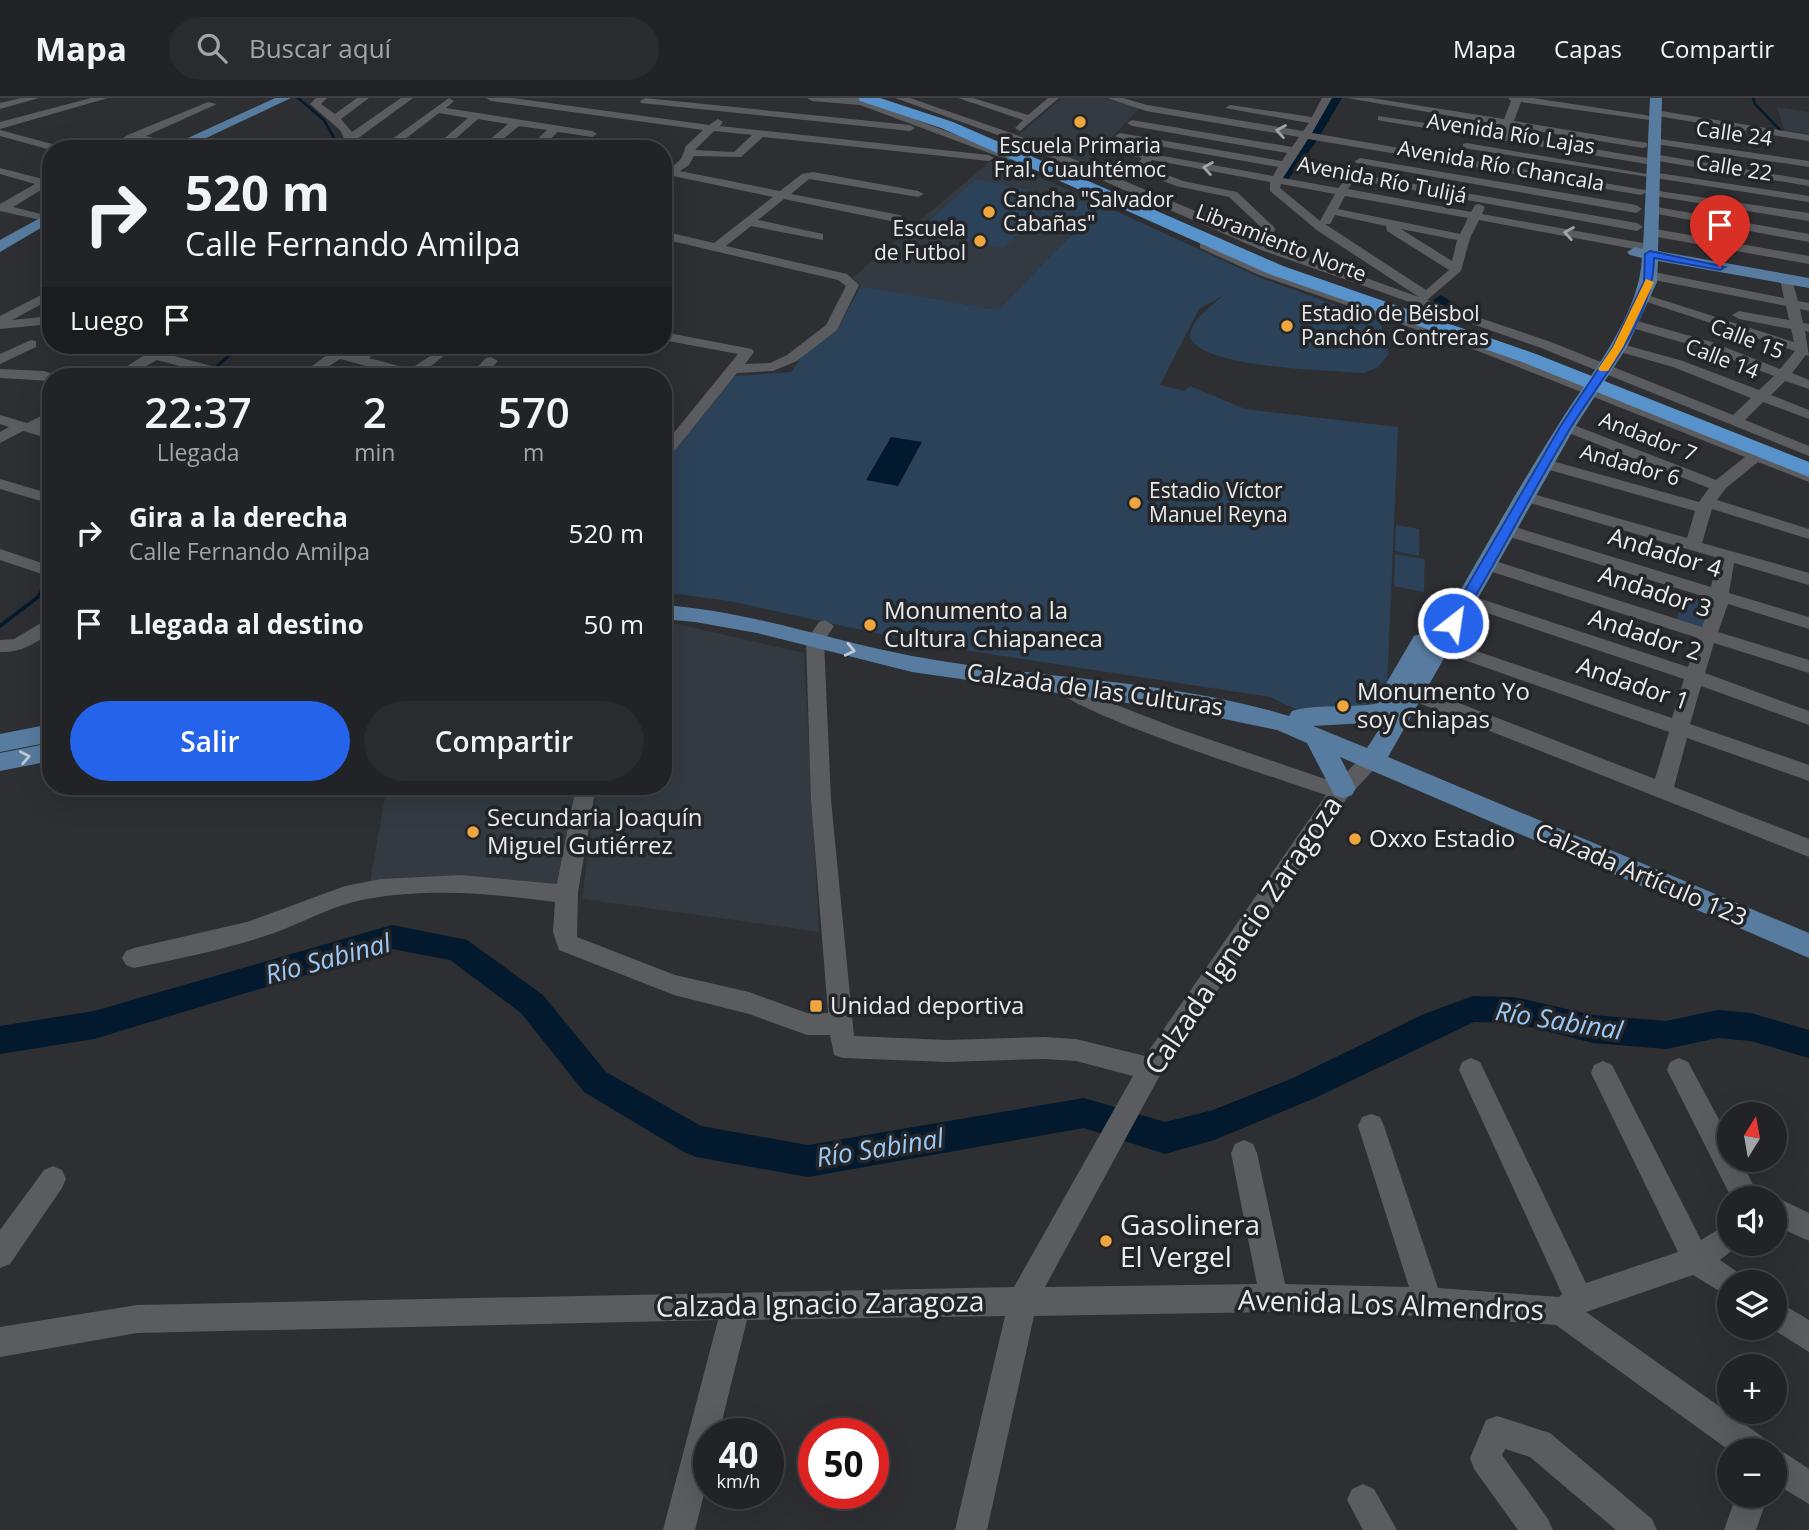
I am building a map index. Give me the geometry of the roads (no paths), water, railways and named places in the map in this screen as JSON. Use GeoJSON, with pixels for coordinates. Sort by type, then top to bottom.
{"type":"FeatureCollection","features":[{"type":"Feature","properties":{"kind":"highway","name":"Libramiento Norte"},"geometry":{"type":"LineString","coordinates":[[883,98],[985,133],[1285,264],[1535,356]]}},
{"type":"Feature","properties":{"kind":"highway","name":"Libramiento Norte"},"geometry":{"type":"LineString","coordinates":[[857,100],[947,125],[1276,270],[1535,356]]}},
{"type":"Feature","properties":{"kind":"highway"},"geometry":{"type":"LineString","coordinates":[[964,140],[985,141]]}},
{"type":"Feature","properties":{"kind":"highway"},"geometry":{"type":"LineString","coordinates":[[1100,164],[1157,208]]}},
{"type":"Feature","properties":{"kind":"highway"},"geometry":{"type":"LineString","coordinates":[[1040,165],[1055,177]]}},
{"type":"Feature","properties":{"kind":"highway"},"geometry":{"type":"LineString","coordinates":[[1535,356],[1809,460]]}},
{"type":"Feature","properties":{"kind":"highway"},"geometry":{"type":"LineString","coordinates":[[1682,413],[1809,470]]}},
{"type":"Feature","properties":{"kind":"main road"},"geometry":{"type":"LineString","coordinates":[[195,140],[283,100]]}},
{"type":"Feature","properties":{"kind":"main road"},"geometry":{"type":"LineString","coordinates":[[1597,367],[1637,279],[1646,199],[1651,110]]}},
{"type":"Feature","properties":{"kind":"main road"},"geometry":{"type":"LineString","coordinates":[[1646,199],[1744,272],[1809,283]]}},
{"type":"Feature","properties":{"kind":"main road"},"geometry":{"type":"LineString","coordinates":[[1358,766],[1381,712],[1581,387],[1618,347],[1642,298],[1649,275],[1646,199]]}},
{"type":"Feature","properties":{"kind":"main road"},"geometry":{"type":"LineString","coordinates":[[0,247],[42,224]]}},
{"type":"Feature","properties":{"kind":"main road"},"geometry":{"type":"LineString","coordinates":[[0,254],[42,225]]}},
{"type":"Feature","properties":{"kind":"main road"},"geometry":{"type":"LineString","coordinates":[[1358,766],[1413,693],[1566,427],[1581,387]]}},
{"type":"Feature","properties":{"kind":"main road","name":"Calzada de las Culturas"},"geometry":{"type":"LineString","coordinates":[[672,599],[712,603],[912,664],[1238,710],[1283,723],[1317,738],[1358,766]]}},
{"type":"Feature","properties":{"kind":"main road","name":"Calzada de las Culturas"},"geometry":{"type":"LineString","coordinates":[[672,613],[1244,697],[1301,717],[1358,766]]}},
{"type":"Feature","properties":{"kind":"main road"},"geometry":{"type":"LineString","coordinates":[[1301,717],[1347,718],[1381,712]]}},
{"type":"Feature","properties":{"kind":"main road"},"geometry":{"type":"LineString","coordinates":[[0,743],[42,737]]}},
{"type":"Feature","properties":{"kind":"main road"},"geometry":{"type":"LineString","coordinates":[[1317,738],[1358,766]]}},
{"type":"Feature","properties":{"kind":"main road"},"geometry":{"type":"LineString","coordinates":[[0,762],[42,739]]}},
{"type":"Feature","properties":{"kind":"main road","name":"Calzada Artículo 123"},"geometry":{"type":"LineString","coordinates":[[1358,766],[1809,930]]}},
{"type":"Feature","properties":{"kind":"main road","name":"Calzada Artículo 123"},"geometry":{"type":"LineString","coordinates":[[1358,766],[1809,946]]}},
{"type":"Feature","properties":{"kind":"street"},"geometry":{"type":"LineString","coordinates":[[2,104],[34,98]]}},
{"type":"Feature","properties":{"kind":"street"},"geometry":{"type":"LineString","coordinates":[[0,126],[21,118],[103,98]]}},
{"type":"Feature","properties":{"kind":"street"},"geometry":{"type":"LineString","coordinates":[[126,140],[212,104],[204,98]]}},
{"type":"Feature","properties":{"kind":"street"},"geometry":{"type":"LineString","coordinates":[[335,118],[364,98]]}},
{"type":"Feature","properties":{"kind":"street"},"geometry":{"type":"LineString","coordinates":[[357,140],[408,98]]}},
{"type":"Feature","properties":{"kind":"street"},"geometry":{"type":"LineString","coordinates":[[398,140],[453,98]]}},
{"type":"Feature","properties":{"kind":"street"},"geometry":{"type":"LineString","coordinates":[[542,106],[558,98]]}},
{"type":"Feature","properties":{"kind":"street"},"geometry":{"type":"LineString","coordinates":[[581,98],[632,109]]}},
{"type":"Feature","properties":{"kind":"street"},"geometry":{"type":"LineString","coordinates":[[672,171],[685,163],[691,148],[746,98]]}},
{"type":"Feature","properties":{"kind":"street"},"geometry":{"type":"LineString","coordinates":[[813,98],[857,100]]}},
{"type":"Feature","properties":{"kind":"street"},"geometry":{"type":"LineString","coordinates":[[900,98],[1100,164],[1185,211],[1265,247],[1306,251],[1426,298],[1535,356],[1597,367],[1809,451]]}},
{"type":"Feature","properties":{"kind":"street"},"geometry":{"type":"LineString","coordinates":[[1033,98],[1051,100]]}},
{"type":"Feature","properties":{"kind":"street"},"geometry":{"type":"LineString","coordinates":[[1112,98],[1146,108],[1493,166],[1646,199],[1743,227],[1809,238]]}},
{"type":"Feature","properties":{"kind":"street"},"geometry":{"type":"LineString","coordinates":[[1100,164],[1120,136],[1155,98]]}},
{"type":"Feature","properties":{"kind":"street"},"geometry":{"type":"LineString","coordinates":[[1426,298],[1456,269],[1464,238],[1482,199],[1515,98],[1651,110],[1809,138]]}},
{"type":"Feature","properties":{"kind":"street"},"geometry":{"type":"LineString","coordinates":[[500,99],[620,117],[1019,162]]}},
{"type":"Feature","properties":{"kind":"street"},"geometry":{"type":"LineString","coordinates":[[582,140],[647,99],[731,110],[922,127]]}},
{"type":"Feature","properties":{"kind":"street"},"geometry":{"type":"LineString","coordinates":[[948,113],[968,99],[1030,120]]}},
{"type":"Feature","properties":{"kind":"street"},"geometry":{"type":"LineString","coordinates":[[789,153],[857,100]]}},
{"type":"Feature","properties":{"kind":"street","name":"Libramiento Norte"},"geometry":{"type":"LineString","coordinates":[[857,100],[1055,177],[1263,272],[1535,356],[1581,387],[1809,477]]}},
{"type":"Feature","properties":{"kind":"street"},"geometry":{"type":"LineString","coordinates":[[1010,135],[1051,100]]}},
{"type":"Feature","properties":{"kind":"street"},"geometry":{"type":"LineString","coordinates":[[318,101],[351,140]]}},
{"type":"Feature","properties":{"kind":"street"},"geometry":{"type":"LineString","coordinates":[[1306,251],[1360,161],[1391,101]]}},
{"type":"Feature","properties":{"kind":"street"},"geometry":{"type":"LineString","coordinates":[[1281,181],[1285,165],[1342,102],[1391,101],[1508,123],[1646,199],[1744,248],[1809,260]]}},
{"type":"Feature","properties":{"kind":"street"},"geometry":{"type":"LineString","coordinates":[[580,111],[597,102]]}},
{"type":"Feature","properties":{"kind":"street"},"geometry":{"type":"LineString","coordinates":[[1310,107],[1325,103]]}},
{"type":"Feature","properties":{"kind":"street"},"geometry":{"type":"LineString","coordinates":[[1325,103],[1312,136],[1274,190],[1326,220],[1426,298]]}},
{"type":"Feature","properties":{"kind":"street"},"geometry":{"type":"LineString","coordinates":[[1218,106],[1316,121]]}},
{"type":"Feature","properties":{"kind":"street"},"geometry":{"type":"LineString","coordinates":[[1500,108],[1526,112]]}},
{"type":"Feature","properties":{"kind":"street"},"geometry":{"type":"LineString","coordinates":[[438,110],[592,134]]}},
{"type":"Feature","properties":{"kind":"street"},"geometry":{"type":"LineString","coordinates":[[1651,110],[1741,139],[1799,147]]}},
{"type":"Feature","properties":{"kind":"street"},"geometry":{"type":"LineString","coordinates":[[448,140],[476,116]]}},
{"type":"Feature","properties":{"kind":"street"},"geometry":{"type":"LineString","coordinates":[[1382,118],[1502,137],[1646,199],[1742,172],[1809,183]]}},
{"type":"Feature","properties":{"kind":"street"},"geometry":{"type":"LineString","coordinates":[[495,140],[516,123]]}},
{"type":"Feature","properties":{"kind":"street"},"geometry":{"type":"LineString","coordinates":[[1132,124],[1296,151]]}},
{"type":"Feature","properties":{"kind":"street"},"geometry":{"type":"LineString","coordinates":[[902,149],[922,127]]}},
{"type":"Feature","properties":{"kind":"street"},"geometry":{"type":"LineString","coordinates":[[542,140],[555,129]]}},
{"type":"Feature","properties":{"kind":"street"},"geometry":{"type":"LineString","coordinates":[[0,133],[42,145]]}},
{"type":"Feature","properties":{"kind":"street"},"geometry":{"type":"LineString","coordinates":[[691,153],[737,155],[761,133]]}},
{"type":"Feature","properties":{"kind":"street"},"geometry":{"type":"LineString","coordinates":[[1792,135],[1809,163]]}},
{"type":"Feature","properties":{"kind":"street"},"geometry":{"type":"LineString","coordinates":[[134,136],[156,140]]}},
{"type":"Feature","properties":{"kind":"street"},"geometry":{"type":"LineString","coordinates":[[1120,136],[1285,165]]}},
{"type":"Feature","properties":{"kind":"street"},"geometry":{"type":"LineString","coordinates":[[1741,139],[1744,272]]}},
{"type":"Feature","properties":{"kind":"street","name":"Avenida Río Lajas"},"geometry":{"type":"LineString","coordinates":[[1457,145],[1498,151],[1646,199]]}},
{"type":"Feature","properties":{"kind":"street","name":"Calle 24"},"geometry":{"type":"LineString","coordinates":[[1646,199],[1742,155],[1809,163]]}},
{"type":"Feature","properties":{"kind":"street"},"geometry":{"type":"LineString","coordinates":[[1149,157],[1140,168],[1180,184],[1233,194],[1269,228],[1265,247]]}},
{"type":"Feature","properties":{"kind":"street","name":"Avenida Río Tulijá"},"geometry":{"type":"LineString","coordinates":[[1100,164],[1149,157],[1475,217],[1646,199]]}},
{"type":"Feature","properties":{"kind":"street","name":"Avenida Río Chancala"},"geometry":{"type":"LineString","coordinates":[[1360,161],[1487,183],[1646,199]]}},
{"type":"Feature","properties":{"kind":"street"},"geometry":{"type":"LineString","coordinates":[[0,171],[42,180]]}},
{"type":"Feature","properties":{"kind":"street"},"geometry":{"type":"LineString","coordinates":[[672,175],[900,219]]}},
{"type":"Feature","properties":{"kind":"street"},"geometry":{"type":"LineString","coordinates":[[717,247],[806,176],[918,194]]}},
{"type":"Feature","properties":{"kind":"street"},"geometry":{"type":"LineString","coordinates":[[1351,176],[1482,199],[1646,199],[1743,207],[1809,217]]}},
{"type":"Feature","properties":{"kind":"street"},"geometry":{"type":"LineString","coordinates":[[1,207],[42,184]]}},
{"type":"Feature","properties":{"kind":"street"},"geometry":{"type":"LineString","coordinates":[[1185,211],[1199,188]]}},
{"type":"Feature","properties":{"kind":"street","name":"Calle 22"},"geometry":{"type":"LineString","coordinates":[[1646,199],[1742,189],[1809,199]]}},
{"type":"Feature","properties":{"kind":"street"},"geometry":{"type":"LineString","coordinates":[[1,207],[42,218]]}},
{"type":"Feature","properties":{"kind":"street"},"geometry":{"type":"LineString","coordinates":[[1326,220],[1381,221],[1464,238]]}},
{"type":"Feature","properties":{"kind":"street"},"geometry":{"type":"LineString","coordinates":[[1381,221],[1456,269]]}},
{"type":"Feature","properties":{"kind":"street"},"geometry":{"type":"LineString","coordinates":[[749,222],[819,237]]}},
{"type":"Feature","properties":{"kind":"street"},"geometry":{"type":"LineString","coordinates":[[672,238],[842,277],[853,285],[832,327],[792,358],[773,367],[733,369]]}},
{"type":"Feature","properties":{"kind":"street"},"geometry":{"type":"LineString","coordinates":[[1649,275],[1809,307]]}},
{"type":"Feature","properties":{"kind":"street"},"geometry":{"type":"LineString","coordinates":[[1786,279],[1791,303],[1803,327],[1806,351]]}},
{"type":"Feature","properties":{"kind":"street"},"geometry":{"type":"LineString","coordinates":[[1642,298],[1746,328],[1806,351]]}},
{"type":"Feature","properties":{"kind":"street"},"geometry":{"type":"LineString","coordinates":[[0,323],[42,299]]}},
{"type":"Feature","properties":{"kind":"street"},"geometry":{"type":"LineString","coordinates":[[1672,307],[1711,310],[1803,327]]}},
{"type":"Feature","properties":{"kind":"street"},"geometry":{"type":"LineString","coordinates":[[0,323],[42,321]]}},
{"type":"Feature","properties":{"kind":"street"},"geometry":{"type":"LineString","coordinates":[[33,322],[42,324]]}},
{"type":"Feature","properties":{"kind":"street","name":"Calle 15"},"geometry":{"type":"LineString","coordinates":[[1630,323],[1707,345],[1809,385]]}},
{"type":"Feature","properties":{"kind":"street"},"geometry":{"type":"LineString","coordinates":[[672,338],[747,352],[672,445]]}},
{"type":"Feature","properties":{"kind":"street"},"geometry":{"type":"LineString","coordinates":[[0,360],[31,344]]}},
{"type":"Feature","properties":{"kind":"street"},"geometry":{"type":"LineString","coordinates":[[1535,356],[1562,344]]}},
{"type":"Feature","properties":{"kind":"street","name":"Calle 14"},"geometry":{"type":"LineString","coordinates":[[1618,347],[1678,364],[1809,415]]}},
{"type":"Feature","properties":{"kind":"street"},"geometry":{"type":"LineString","coordinates":[[1735,422],[1806,351]]}},
{"type":"Feature","properties":{"kind":"street"},"geometry":{"type":"LineString","coordinates":[[151,354],[201,368]]}},
{"type":"Feature","properties":{"kind":"street"},"geometry":{"type":"LineString","coordinates":[[316,368],[338,354],[390,368]]}},
{"type":"Feature","properties":{"kind":"street"},"geometry":{"type":"LineString","coordinates":[[358,359],[366,354]]}},
{"type":"Feature","properties":{"kind":"street"},"geometry":{"type":"LineString","coordinates":[[132,368],[155,355]]}},
{"type":"Feature","properties":{"kind":"street"},"geometry":{"type":"LineString","coordinates":[[420,368],[438,355]]}},
{"type":"Feature","properties":{"kind":"street"},"geometry":{"type":"LineString","coordinates":[[484,368],[491,361]]}},
{"type":"Feature","properties":{"kind":"street"},"geometry":{"type":"LineString","coordinates":[[7,376],[42,375]]}},
{"type":"Feature","properties":{"kind":"street"},"geometry":{"type":"LineString","coordinates":[[1623,403],[1615,396],[1616,388],[1626,384],[1644,386]]}},
{"type":"Feature","properties":{"kind":"street"},"geometry":{"type":"LineString","coordinates":[[0,419],[42,432]]}},
{"type":"Feature","properties":{"kind":"street"},"geometry":{"type":"LineString","coordinates":[[0,438],[42,419]]}},
{"type":"Feature","properties":{"kind":"street","name":"Andador 7"},"geometry":{"type":"LineString","coordinates":[[1566,427],[1716,485]]}},
{"type":"Feature","properties":{"kind":"street"},"geometry":{"type":"LineString","coordinates":[[1701,548],[1705,505],[1716,485],[1756,456]]}},
{"type":"Feature","properties":{"kind":"street","name":"Andador 6"},"geometry":{"type":"LineString","coordinates":[[1545,464],[1809,534]]}},
{"type":"Feature","properties":{"kind":"street"},"geometry":{"type":"LineString","coordinates":[[0,484],[42,496]]}},
{"type":"Feature","properties":{"kind":"street"},"geometry":{"type":"LineString","coordinates":[[1526,497],[1809,579]]}},
{"type":"Feature","properties":{"kind":"street","name":"Andador 4"},"geometry":{"type":"LineString","coordinates":[[1506,530],[1809,623]]}},
{"type":"Feature","properties":{"kind":"street"},"geometry":{"type":"LineString","coordinates":[[0,554],[42,568]]}},
{"type":"Feature","properties":{"kind":"street"},"geometry":{"type":"LineString","coordinates":[[1662,791],[1693,676],[1720,595],[1727,555]]}},
{"type":"Feature","properties":{"kind":"street","name":"Andador 3"},"geometry":{"type":"LineString","coordinates":[[1486,564],[1809,667]]}},
{"type":"Feature","properties":{"kind":"street","name":"Andador 2"},"geometry":{"type":"LineString","coordinates":[[1466,600],[1809,718]]}},
{"type":"Feature","properties":{"kind":"street"},"geometry":{"type":"LineString","coordinates":[[0,646],[13,646],[24,642],[42,629]]}},
{"type":"Feature","properties":{"kind":"street"},"geometry":{"type":"LineString","coordinates":[[820,634],[821,800],[843,1035]]}},
{"type":"Feature","properties":{"kind":"street","name":"Andador 1"},"geometry":{"type":"LineString","coordinates":[[1440,645],[1809,774]]}},
{"type":"Feature","properties":{"kind":"street"},"geometry":{"type":"LineString","coordinates":[[1061,685],[1081,699],[1169,733],[1358,766]]}},
{"type":"Feature","properties":{"kind":"street"},"geometry":{"type":"LineString","coordinates":[[1413,693],[1809,849]]}},
{"type":"Feature","properties":{"kind":"street","name":"Calzada Ignacio Zaragoza"},"geometry":{"type":"LineString","coordinates":[[0,1342],[137,1319],[1023,1300],[1146,1077],[1358,766]]}},
{"type":"Feature","properties":{"kind":"street"},"geometry":{"type":"LineString","coordinates":[[584,795],[567,894],[563,935],[567,943],[674,985],[749,1003],[807,1024],[902,1050],[1044,1048],[1076,1051],[1146,1077]]}},
{"type":"Feature","properties":{"kind":"street"},"geometry":{"type":"LineString","coordinates":[[134,958],[199,944],[284,920],[352,893],[395,886],[453,882],[567,894]]}},
{"type":"Feature","properties":{"kind":"street"},"geometry":{"type":"LineString","coordinates":[[1471,1070],[1570,1305],[1696,1261],[1717,1246]]}},
{"type":"Feature","properties":{"kind":"street"},"geometry":{"type":"LineString","coordinates":[[1679,1070],[1740,1186]]}},
{"type":"Feature","properties":{"kind":"street"},"geometry":{"type":"LineString","coordinates":[[1603,1073],[1696,1261],[1717,1275]]}},
{"type":"Feature","properties":{"kind":"street"},"geometry":{"type":"LineString","coordinates":[[1371,1126],[1428,1302]]}},
{"type":"Feature","properties":{"kind":"street"},"geometry":{"type":"LineString","coordinates":[[1244,1153],[1274,1298]]}},
{"type":"Feature","properties":{"kind":"street"},"geometry":{"type":"LineString","coordinates":[[0,1254],[53,1179]]}},
{"type":"Feature","properties":{"kind":"street"},"geometry":{"type":"LineString","coordinates":[[1787,1216],[1809,1227]]}},
{"type":"Feature","properties":{"kind":"street","name":"Avenida Los Almendros"},"geometry":{"type":"LineString","coordinates":[[1023,1300],[1111,1302],[1274,1298],[1570,1305],[1739,1438]]}},
{"type":"Feature","properties":{"kind":"street"},"geometry":{"type":"LineString","coordinates":[[971,1530],[1023,1300]]}},
{"type":"Feature","properties":{"kind":"street"},"geometry":{"type":"LineString","coordinates":[[679,1530],[736,1305]]}},
{"type":"Feature","properties":{"kind":"street"},"geometry":{"type":"LineString","coordinates":[[1787,1322],[1809,1337]]}},
{"type":"Feature","properties":{"kind":"street"},"geometry":{"type":"LineString","coordinates":[[1537,1530],[1485,1458],[1497,1431],[1539,1444],[1641,1530]]}},
{"type":"Feature","properties":{"kind":"street"},"geometry":{"type":"LineString","coordinates":[[1787,1473],[1809,1488]]}},
{"type":"Feature","properties":{"kind":"street"},"geometry":{"type":"LineString","coordinates":[[1363,1500],[1381,1530]]}},
{"type":"Feature","properties":{"kind":"street"},"geometry":{"type":"LineString","coordinates":[[1740,1530],[1748,1508]]}},
{"type":"Feature","properties":{"kind":"waterway"},"geometry":{"type":"LineString","coordinates":[[298,98],[324,120],[335,140]]}},
{"type":"Feature","properties":{"kind":"waterway"},"geometry":{"type":"LineString","coordinates":[[1313,136],[1336,98]]}},
{"type":"Feature","properties":{"kind":"waterway"},"geometry":{"type":"LineString","coordinates":[[1753,98],[1755,104],[1781,131]]}},
{"type":"Feature","properties":{"kind":"waterway"},"geometry":{"type":"LineString","coordinates":[[1282,178],[1311,139]]}},
{"type":"Feature","properties":{"kind":"waterway"},"geometry":{"type":"LineString","coordinates":[[1441,300],[1453,308]]}},
{"type":"Feature","properties":{"kind":"waterway"},"geometry":{"type":"LineString","coordinates":[[215,368],[231,354]]}},
{"type":"Feature","properties":{"kind":"waterway"},"geometry":{"type":"LineString","coordinates":[[0,626],[38,597],[42,590]]}},
{"type":"Feature","properties":{"kind":"waterway","name":"Río Sabinal"},"geometry":{"type":"LineString","coordinates":[[0,1040],[94,1025],[392,937],[457,949],[532,1004],[595,1082],[696,1141],[808,1161],[1084,1113],[1165,1138],[1214,1125],[1304,1088],[1435,1024],[1473,1009],[1514,1010],[1593,1029],[1666,1035],[1718,1024],[1751,1027],[1809,1044]]}},
{"type":"Feature","properties":{"kind":"place","name":"Escuela Primaria Fral. Cuauhtémoc"},"geometry":{"type":"Point","coordinates":[1080,122]}},
{"type":"Feature","properties":{"kind":"place","name":"Cancha \"Salvador Cabañas\""},"geometry":{"type":"Point","coordinates":[989,212]}},
{"type":"Feature","properties":{"kind":"place","name":"Escuela de Futbol"},"geometry":{"type":"Point","coordinates":[980,241]}},
{"type":"Feature","properties":{"kind":"place","name":"Estadio de Béisbol Panchón Contreras"},"geometry":{"type":"Point","coordinates":[1287,326]}},
{"type":"Feature","properties":{"kind":"place","name":"Estadio Víctor Manuel Reyna"},"geometry":{"type":"Point","coordinates":[1135,503]}},
{"type":"Feature","properties":{"kind":"place","name":"Monumento a la Cultura Chiapaneca"},"geometry":{"type":"Point","coordinates":[870,625]}},
{"type":"Feature","properties":{"kind":"place","name":"Monumento Yo soy Chiapas"},"geometry":{"type":"Point","coordinates":[1343,706]}},
{"type":"Feature","properties":{"kind":"place","name":"Secundaria Joaquín Miguel Gutiérrez"},"geometry":{"type":"Point","coordinates":[473,832]}},
{"type":"Feature","properties":{"kind":"place","name":"Oxxo Estadio"},"geometry":{"type":"Point","coordinates":[1355,839]}},
{"type":"Feature","properties":{"kind":"place","name":"Unidad deportiva"},"geometry":{"type":"Point","coordinates":[816,1006]}},
{"type":"Feature","properties":{"kind":"place","name":"Gasolinera El Vergel"},"geometry":{"type":"Point","coordinates":[1106,1241]}}]}
